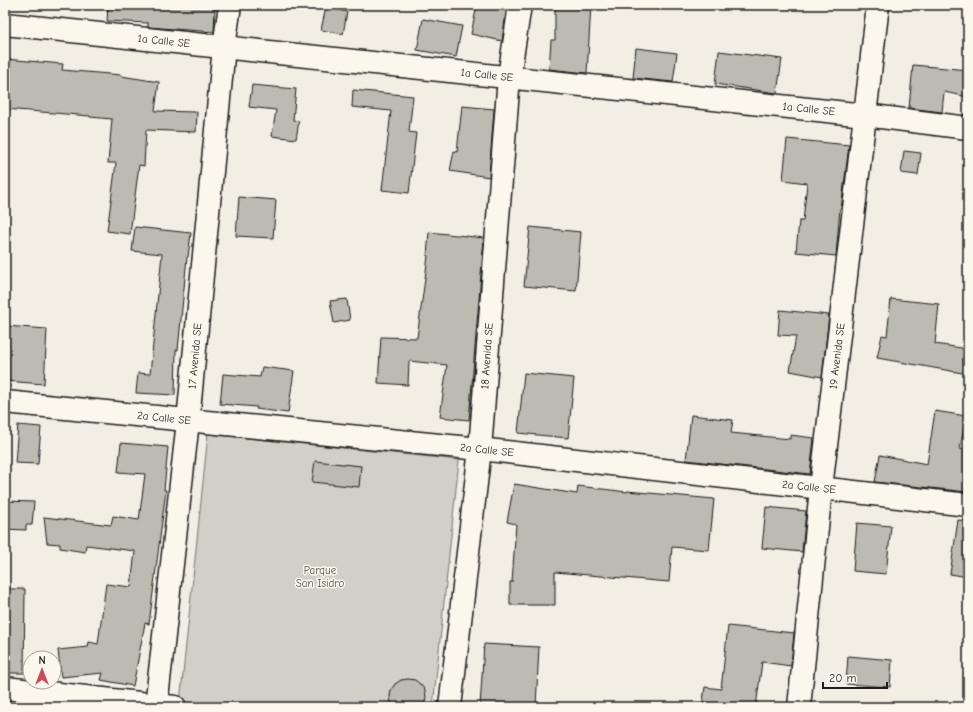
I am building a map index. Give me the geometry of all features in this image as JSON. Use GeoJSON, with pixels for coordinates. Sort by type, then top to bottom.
{"type":"FeatureCollection","features":[{"type":"Feature","properties":{"kind":"street","name":"17 Avenida SE"},"geometry":{"type":"LineString","coordinates":[[162,706],[224,47],[230,5]]}},
{"type":"Feature","properties":{"kind":"street","name":"18 Avenida SE"},"geometry":{"type":"LineString","coordinates":[[450,707],[480,449],[509,77],[520,5]]}},
{"type":"Feature","properties":{"kind":"street","name":"19 Avenida SE"},"geometry":{"type":"LineString","coordinates":[[799,707],[821,488],[878,5]]}},
{"type":"Feature","properties":{"kind":"street","name":"1a Calle SE"},"geometry":{"type":"LineString","coordinates":[[5,24],[865,115],[968,128]]}},
{"type":"Feature","properties":{"kind":"street","name":"2a Calle SE"},"geometry":{"type":"LineString","coordinates":[[5,402],[480,449],[968,505]]}},
{"type":"Feature","properties":{"kind":"street"},"geometry":{"type":"LineString","coordinates":[[5,688],[162,706]]}},
{"type":"Feature","properties":{"kind":"green space","name":"Parque San Isidro"},"geometry":{"type":"Polygon","coordinates":[[[208,434],[459,460],[433,707],[225,707],[180,702],[208,434]]]}},
{"type":"Feature","properties":{"kind":"building"},"geometry":{"type":"Polygon","coordinates":[[[108,5],[190,5],[215,7],[214,32],[148,27],[148,23],[107,21],[108,5]]]}},
{"type":"Feature","properties":{"kind":"building"},"geometry":{"type":"Polygon","coordinates":[[[477,5],[507,5],[502,41],[471,34],[477,5]]]}},
{"type":"Feature","properties":{"kind":"building"},"geometry":{"type":"Polygon","coordinates":[[[555,5],[591,5],[587,73],[549,69],[551,40],[555,40],[555,5]]]}},
{"type":"Feature","properties":{"kind":"building"},"geometry":{"type":"Polygon","coordinates":[[[326,7],[347,12],[343,34],[321,30],[326,7]]]}},
{"type":"Feature","properties":{"kind":"building"},"geometry":{"type":"Polygon","coordinates":[[[423,19],[462,26],[456,57],[417,50],[423,19]]]}},
{"type":"Feature","properties":{"kind":"building"},"geometry":{"type":"Polygon","coordinates":[[[636,48],[677,53],[673,82],[633,78],[636,48]]]}},
{"type":"Feature","properties":{"kind":"building"},"geometry":{"type":"Polygon","coordinates":[[[719,51],[782,59],[777,93],[715,84],[719,51]]]}},
{"type":"Feature","properties":{"kind":"building"},"geometry":{"type":"Polygon","coordinates":[[[5,59],[63,64],[62,70],[121,75],[159,82],[155,111],[197,112],[196,132],[146,130],[144,166],[139,165],[130,234],[107,231],[116,163],[108,163],[112,119],[5,109],[5,59]]]}},
{"type":"Feature","properties":{"kind":"building"},"geometry":{"type":"Polygon","coordinates":[[[913,65],[968,70],[968,97],[944,92],[942,112],[909,108],[913,65]]]}},
{"type":"Feature","properties":{"kind":"building"},"geometry":{"type":"Polygon","coordinates":[[[252,85],[296,89],[293,120],[299,121],[296,139],[272,136],[276,110],[249,107],[252,85]]]}},
{"type":"Feature","properties":{"kind":"building"},"geometry":{"type":"Polygon","coordinates":[[[353,90],[413,96],[409,132],[416,133],[409,193],[382,190],[391,111],[352,107],[353,90]]]}},
{"type":"Feature","properties":{"kind":"building"},"geometry":{"type":"Polygon","coordinates":[[[462,106],[494,109],[489,177],[450,171],[454,151],[457,152],[462,106]]]}},
{"type":"Feature","properties":{"kind":"building"},"geometry":{"type":"Polygon","coordinates":[[[787,139],[849,145],[841,209],[840,208],[836,256],[796,252],[799,221],[803,221],[807,183],[783,180],[787,139]]]}},
{"type":"Feature","properties":{"kind":"building"},"geometry":{"type":"Polygon","coordinates":[[[904,151],[921,153],[918,175],[901,173],[904,151]]]}},
{"type":"Feature","properties":{"kind":"building"},"geometry":{"type":"Polygon","coordinates":[[[239,197],[276,200],[273,238],[236,236],[239,197]]]}},
{"type":"Feature","properties":{"kind":"building"},"geometry":{"type":"Polygon","coordinates":[[[135,227],[191,233],[187,257],[178,350],[176,350],[175,395],[136,393],[138,373],[150,374],[162,254],[132,251],[135,227]]]}},
{"type":"Feature","properties":{"kind":"building"},"geometry":{"type":"Polygon","coordinates":[[[530,227],[581,232],[576,291],[524,286],[530,227]]]}},
{"type":"Feature","properties":{"kind":"building"},"geometry":{"type":"Polygon","coordinates":[[[429,232],[484,238],[469,420],[440,417],[447,365],[409,361],[408,385],[378,383],[381,337],[417,338],[428,256],[429,232]]]}},
{"type":"Feature","properties":{"kind":"building"},"geometry":{"type":"Polygon","coordinates":[[[347,299],[350,320],[334,323],[330,301],[347,299]]]}},
{"type":"Feature","properties":{"kind":"building"},"geometry":{"type":"Polygon","coordinates":[[[891,299],[939,304],[935,344],[968,349],[968,374],[877,358],[882,335],[887,336],[891,299]]]}},
{"type":"Feature","properties":{"kind":"building"},"geometry":{"type":"Polygon","coordinates":[[[780,310],[829,315],[822,377],[790,371],[796,336],[778,335],[780,310]]]}},
{"type":"Feature","properties":{"kind":"building"},"geometry":{"type":"Polygon","coordinates":[[[5,326],[47,329],[44,384],[5,381],[5,326]]]}},
{"type":"Feature","properties":{"kind":"building"},"geometry":{"type":"Polygon","coordinates":[[[262,367],[294,371],[288,413],[256,409],[257,407],[220,404],[223,374],[260,377],[262,367]]]}},
{"type":"Feature","properties":{"kind":"building"},"geometry":{"type":"Polygon","coordinates":[[[524,373],[574,378],[568,438],[518,433],[524,373]]]}},
{"type":"Feature","properties":{"kind":"building"},"geometry":{"type":"Polygon","coordinates":[[[935,411],[966,416],[960,449],[968,450],[968,492],[875,482],[880,455],[927,464],[935,411]]]}},
{"type":"Feature","properties":{"kind":"building"},"geometry":{"type":"Polygon","coordinates":[[[691,415],[733,420],[731,433],[790,439],[790,435],[814,438],[810,474],[686,460],[691,415]]]}},
{"type":"Feature","properties":{"kind":"building"},"geometry":{"type":"Polygon","coordinates":[[[18,425],[41,427],[38,464],[15,463],[18,425]]]}},
{"type":"Feature","properties":{"kind":"building"},"geometry":{"type":"Polygon","coordinates":[[[121,443],[168,447],[164,490],[166,490],[149,624],[145,623],[133,686],[101,680],[103,673],[62,677],[62,650],[58,650],[88,647],[89,642],[98,644],[106,584],[131,587],[135,551],[86,545],[85,552],[60,548],[60,544],[47,543],[44,517],[111,525],[113,516],[139,520],[145,474],[118,472],[121,443]]]}},
{"type":"Feature","properties":{"kind":"building"},"geometry":{"type":"Polygon","coordinates":[[[315,461],[361,466],[359,487],[312,482],[315,461]]]}},
{"type":"Feature","properties":{"kind":"building"},"geometry":{"type":"Polygon","coordinates":[[[514,484],[577,494],[578,486],[627,492],[714,499],[709,550],[672,547],[669,582],[555,572],[555,605],[510,605],[510,582],[512,582],[516,524],[507,522],[514,484]]]}},
{"type":"Feature","properties":{"kind":"building"},"geometry":{"type":"Polygon","coordinates":[[[5,501],[34,502],[32,525],[26,525],[26,530],[5,529],[5,501]]]}},
{"type":"Feature","properties":{"kind":"building"},"geometry":{"type":"Polygon","coordinates":[[[766,507],[806,511],[802,552],[762,548],[766,507]]]}},
{"type":"Feature","properties":{"kind":"building"},"geometry":{"type":"Polygon","coordinates":[[[958,520],[968,521],[968,577],[950,574],[958,520]]]}},
{"type":"Feature","properties":{"kind":"building"},"geometry":{"type":"Polygon","coordinates":[[[857,523],[891,526],[886,574],[853,571],[857,523]]]}},
{"type":"Feature","properties":{"kind":"building"},"geometry":{"type":"Polygon","coordinates":[[[5,589],[25,589],[24,650],[22,650],[22,673],[5,673],[5,589]]]}},
{"type":"Feature","properties":{"kind":"building"},"geometry":{"type":"Polygon","coordinates":[[[728,626],[794,633],[791,666],[762,662],[756,707],[702,707],[705,687],[721,689],[728,626]]]}},
{"type":"Feature","properties":{"kind":"building"},"geometry":{"type":"Polygon","coordinates":[[[484,644],[539,647],[536,707],[480,707],[484,644]]]}},
{"type":"Feature","properties":{"kind":"building"},"geometry":{"type":"Polygon","coordinates":[[[848,656],[892,660],[890,687],[846,684],[848,656]]]}},
{"type":"Feature","properties":{"kind":"building"},"geometry":{"type":"Polygon","coordinates":[[[401,680],[415,680],[425,690],[426,697],[424,707],[392,707],[390,697],[391,690],[395,684],[401,680]]]}}]}
